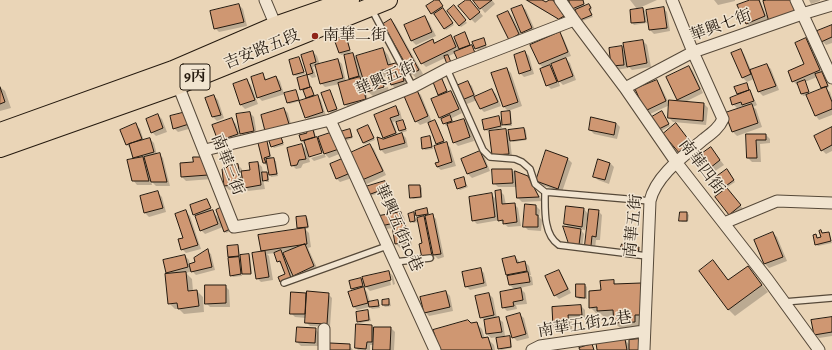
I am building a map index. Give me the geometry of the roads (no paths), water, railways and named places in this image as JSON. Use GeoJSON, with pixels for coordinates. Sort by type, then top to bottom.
{"type":"FeatureCollection","features":[{"type":"Feature","properties":{"kind":"main road","name":"吉安路五段"},"geometry":{"type":"LineString","coordinates":[[0,148],[279,34],[350,0]]}},
{"type":"Feature","properties":{"kind":"main road","name":"吉安路五段"},"geometry":{"type":"LineString","coordinates":[[279,34],[369,4],[388,0]]}},
{"type":"Feature","properties":{"kind":"main road","name":"吉安路五段"},"geometry":{"type":"LineString","coordinates":[[0,132],[175,77]]}},
{"type":"Feature","properties":{"kind":"street"},"geometry":{"type":"LineString","coordinates":[[266,0],[279,34]]}},
{"type":"Feature","properties":{"kind":"street","name":"南華四街"},"geometry":{"type":"LineString","coordinates":[[560,0],[676,162],[724,223],[819,350]]}},
{"type":"Feature","properties":{"kind":"street","name":"南華五街"},"geometry":{"type":"LineString","coordinates":[[644,350],[650,201],[655,186],[676,162],[718,128],[723,119],[672,0]]}},
{"type":"Feature","properties":{"kind":"street"},"geometry":{"type":"LineString","coordinates":[[796,0],[832,78]]}},
{"type":"Feature","properties":{"kind":"street","name":"華興七街"},"geometry":{"type":"LineString","coordinates":[[624,88],[693,52],[832,5]]}},
{"type":"Feature","properties":{"kind":"street","name":"華興五街"},"geometry":{"type":"LineString","coordinates":[[205,150],[330,120],[413,87],[447,69],[574,20]]}},
{"type":"Feature","properties":{"kind":"street","name":"南華三街"},"geometry":{"type":"LineString","coordinates":[[175,77],[234,227],[283,219]]}},
{"type":"Feature","properties":{"kind":"street","name":"華興五街10巷"},"geometry":{"type":"LineString","coordinates":[[330,120],[435,350]]}},
{"type":"Feature","properties":{"kind":"street"},"geometry":{"type":"LineString","coordinates":[[724,223],[777,201],[832,203]]}},
{"type":"Feature","properties":{"kind":"street"},"geometry":{"type":"LineString","coordinates":[[324,329],[324,350]]}},
{"type":"Feature","properties":{"kind":"street","name":"南華五街22巷"},"geometry":{"type":"LineString","coordinates":[[532,350],[540,346],[644,331]]}},
{"type":"Feature","properties":{"kind":"lane"},"geometry":{"type":"LineString","coordinates":[[369,4],[413,87]]}},
{"type":"Feature","properties":{"kind":"lane"},"geometry":{"type":"LineString","coordinates":[[447,69],[483,150],[490,157],[515,159],[522,162],[530,169],[535,184],[545,192],[650,201]]}},
{"type":"Feature","properties":{"kind":"lane"},"geometry":{"type":"LineString","coordinates":[[545,192],[545,218],[553,240],[559,245],[647,256]]}},
{"type":"Feature","properties":{"kind":"lane"},"geometry":{"type":"LineString","coordinates":[[284,283],[387,246]]}},
{"type":"Feature","properties":{"kind":"lane"},"geometry":{"type":"LineString","coordinates":[[396,262],[430,258]]}},
{"type":"Feature","properties":{"kind":"lane"},"geometry":{"type":"LineString","coordinates":[[784,302],[832,298]]}},
{"type":"Feature","properties":{"kind":"place","name":"南華二街"},"geometry":{"type":"Point","coordinates":[315,36]}}]}
